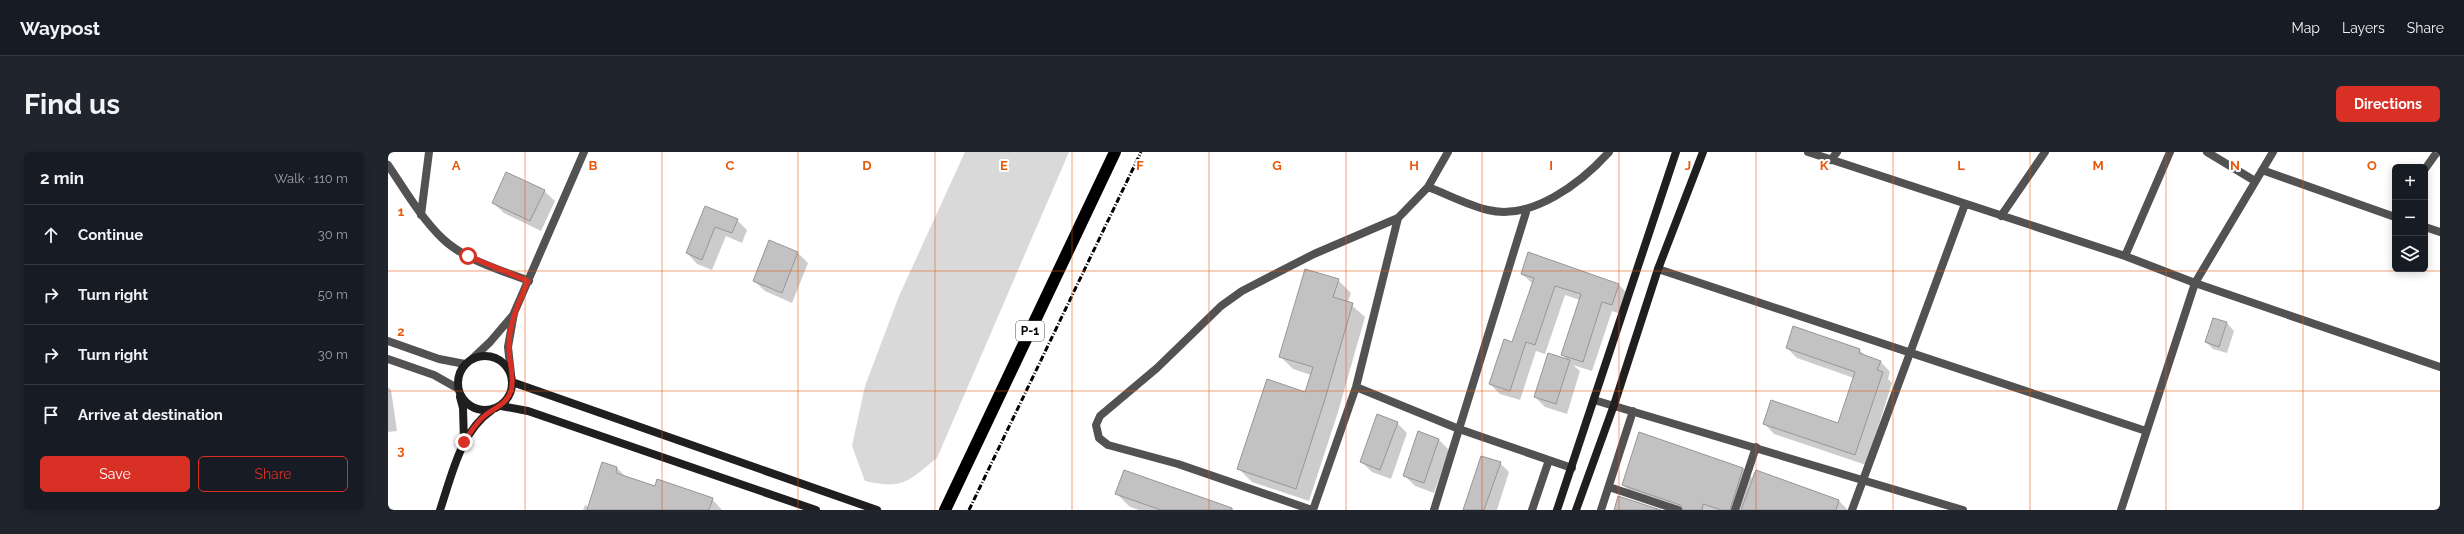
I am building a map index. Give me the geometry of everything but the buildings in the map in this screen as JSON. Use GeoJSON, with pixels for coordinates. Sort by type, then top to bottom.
{"type":"FeatureCollection","features":[{"type":"Feature","properties":{"kind":"highway","name":"P-1"},"geometry":{"type":"LineString","coordinates":[[945,510],[1115,152]]}},
{"type":"Feature","properties":{"kind":"street"},"geometry":{"type":"LineString","coordinates":[[421,214],[430,152]]}},
{"type":"Feature","properties":{"kind":"street"},"geometry":{"type":"LineString","coordinates":[[440,510],[464,442],[476,424],[493,410],[501,406],[511,391],[512,382],[508,347],[514,313],[584,152]]}},
{"type":"Feature","properties":{"kind":"street"},"geometry":{"type":"LineString","coordinates":[[1398,218],[1356,387],[1313,510],[1178,464],[1108,445],[1099,438],[1096,425],[1100,416],[1157,368],[1221,306],[1242,291],[1314,254],[1398,218],[1428,187],[1448,152]]}},
{"type":"Feature","properties":{"kind":"street"},"geometry":{"type":"LineString","coordinates":[[1428,187],[1488,210],[1510,212],[1527,209],[1575,184],[1593,170],[1609,152]]}},
{"type":"Feature","properties":{"kind":"street"},"geometry":{"type":"LineString","coordinates":[[1557,510],[1676,152]]}},
{"type":"Feature","properties":{"kind":"street"},"geometry":{"type":"LineString","coordinates":[[1576,510],[1614,405],[1658,270],[1703,152]]}},
{"type":"Feature","properties":{"kind":"street"},"geometry":{"type":"LineString","coordinates":[[1808,152],[2125,256],[2195,283],[2440,367]]}},
{"type":"Feature","properties":{"kind":"street"},"geometry":{"type":"LineString","coordinates":[[1831,160],[1837,152]]}},
{"type":"Feature","properties":{"kind":"street"},"geometry":{"type":"LineString","coordinates":[[2125,256],[2170,152]]}},
{"type":"Feature","properties":{"kind":"street"},"geometry":{"type":"LineString","coordinates":[[2207,152],[2255,181]]}},
{"type":"Feature","properties":{"kind":"street"},"geometry":{"type":"LineString","coordinates":[[2121,510],[2195,283],[2273,152]]}},
{"type":"Feature","properties":{"kind":"street"},"geometry":{"type":"LineString","coordinates":[[2001,216],[2041,153]]}},
{"type":"Feature","properties":{"kind":"street"},"geometry":{"type":"LineString","coordinates":[[2427,164],[2432,154]]}},
{"type":"Feature","properties":{"kind":"street"},"geometry":{"type":"LineString","coordinates":[[388,165],[421,214],[444,240],[468,256],[528,281]]}},
{"type":"Feature","properties":{"kind":"street"},"geometry":{"type":"LineString","coordinates":[[2262,170],[2392,214]]}},
{"type":"Feature","properties":{"kind":"street"},"geometry":{"type":"LineString","coordinates":[[1852,510],[1965,204]]}},
{"type":"Feature","properties":{"kind":"street"},"geometry":{"type":"LineString","coordinates":[[1434,510],[1527,209]]}},
{"type":"Feature","properties":{"kind":"street"},"geometry":{"type":"LineString","coordinates":[[2428,228],[2440,232]]}},
{"type":"Feature","properties":{"kind":"street"},"geometry":{"type":"LineString","coordinates":[[1658,270],[2146,431]]}},
{"type":"Feature","properties":{"kind":"street"},"geometry":{"type":"LineString","coordinates":[[464,442],[463,408],[459,392],[460,371],[465,364],[490,342],[514,313]]}},
{"type":"Feature","properties":{"kind":"street"},"geometry":{"type":"LineString","coordinates":[[388,341],[439,359],[465,364]]}},
{"type":"Feature","properties":{"kind":"street"},"geometry":{"type":"LineString","coordinates":[[472,359],[480,356],[499,359],[510,374]]}},
{"type":"Feature","properties":{"kind":"street"},"geometry":{"type":"LineString","coordinates":[[388,358],[434,375],[459,392],[471,407],[486,411],[493,410]]}},
{"type":"Feature","properties":{"kind":"street"},"geometry":{"type":"LineString","coordinates":[[512,382],[877,510]]}},
{"type":"Feature","properties":{"kind":"street"},"geometry":{"type":"LineString","coordinates":[[1356,387],[1459,429],[1572,468]]}},
{"type":"Feature","properties":{"kind":"street"},"geometry":{"type":"LineString","coordinates":[[1594,400],[1863,478],[1963,510]]}},
{"type":"Feature","properties":{"kind":"street"},"geometry":{"type":"LineString","coordinates":[[501,406],[528,411],[816,510]]}},
{"type":"Feature","properties":{"kind":"street"},"geometry":{"type":"LineString","coordinates":[[1601,510],[1633,411]]}},
{"type":"Feature","properties":{"kind":"street"},"geometry":{"type":"LineString","coordinates":[[1735,510],[1756,447]]}},
{"type":"Feature","properties":{"kind":"street"},"geometry":{"type":"LineString","coordinates":[[1532,510],[1549,460]]}},
{"type":"Feature","properties":{"kind":"street"},"geometry":{"type":"LineString","coordinates":[[1609,487],[1678,510]]}},
{"type":"Feature","properties":{"kind":"shaded area"},"geometry":{"type":"Polygon","coordinates":[[[965,152],[1069,152],[937,458],[905,482],[897,484],[878,484],[865,481],[852,446],[865,386],[899,296],[965,152]]]}},
{"type":"Feature","properties":{"kind":"railway"},"geometry":{"type":"LineString","coordinates":[[969,510],[1141,152]]}},
{"type":"Feature","properties":{"kind":"route"},"geometry":{"type":"LineString","coordinates":[[464,442],[483,416],[501,406],[511,391],[512,382],[508,347],[514,313],[528,281],[468,256]]}}]}
